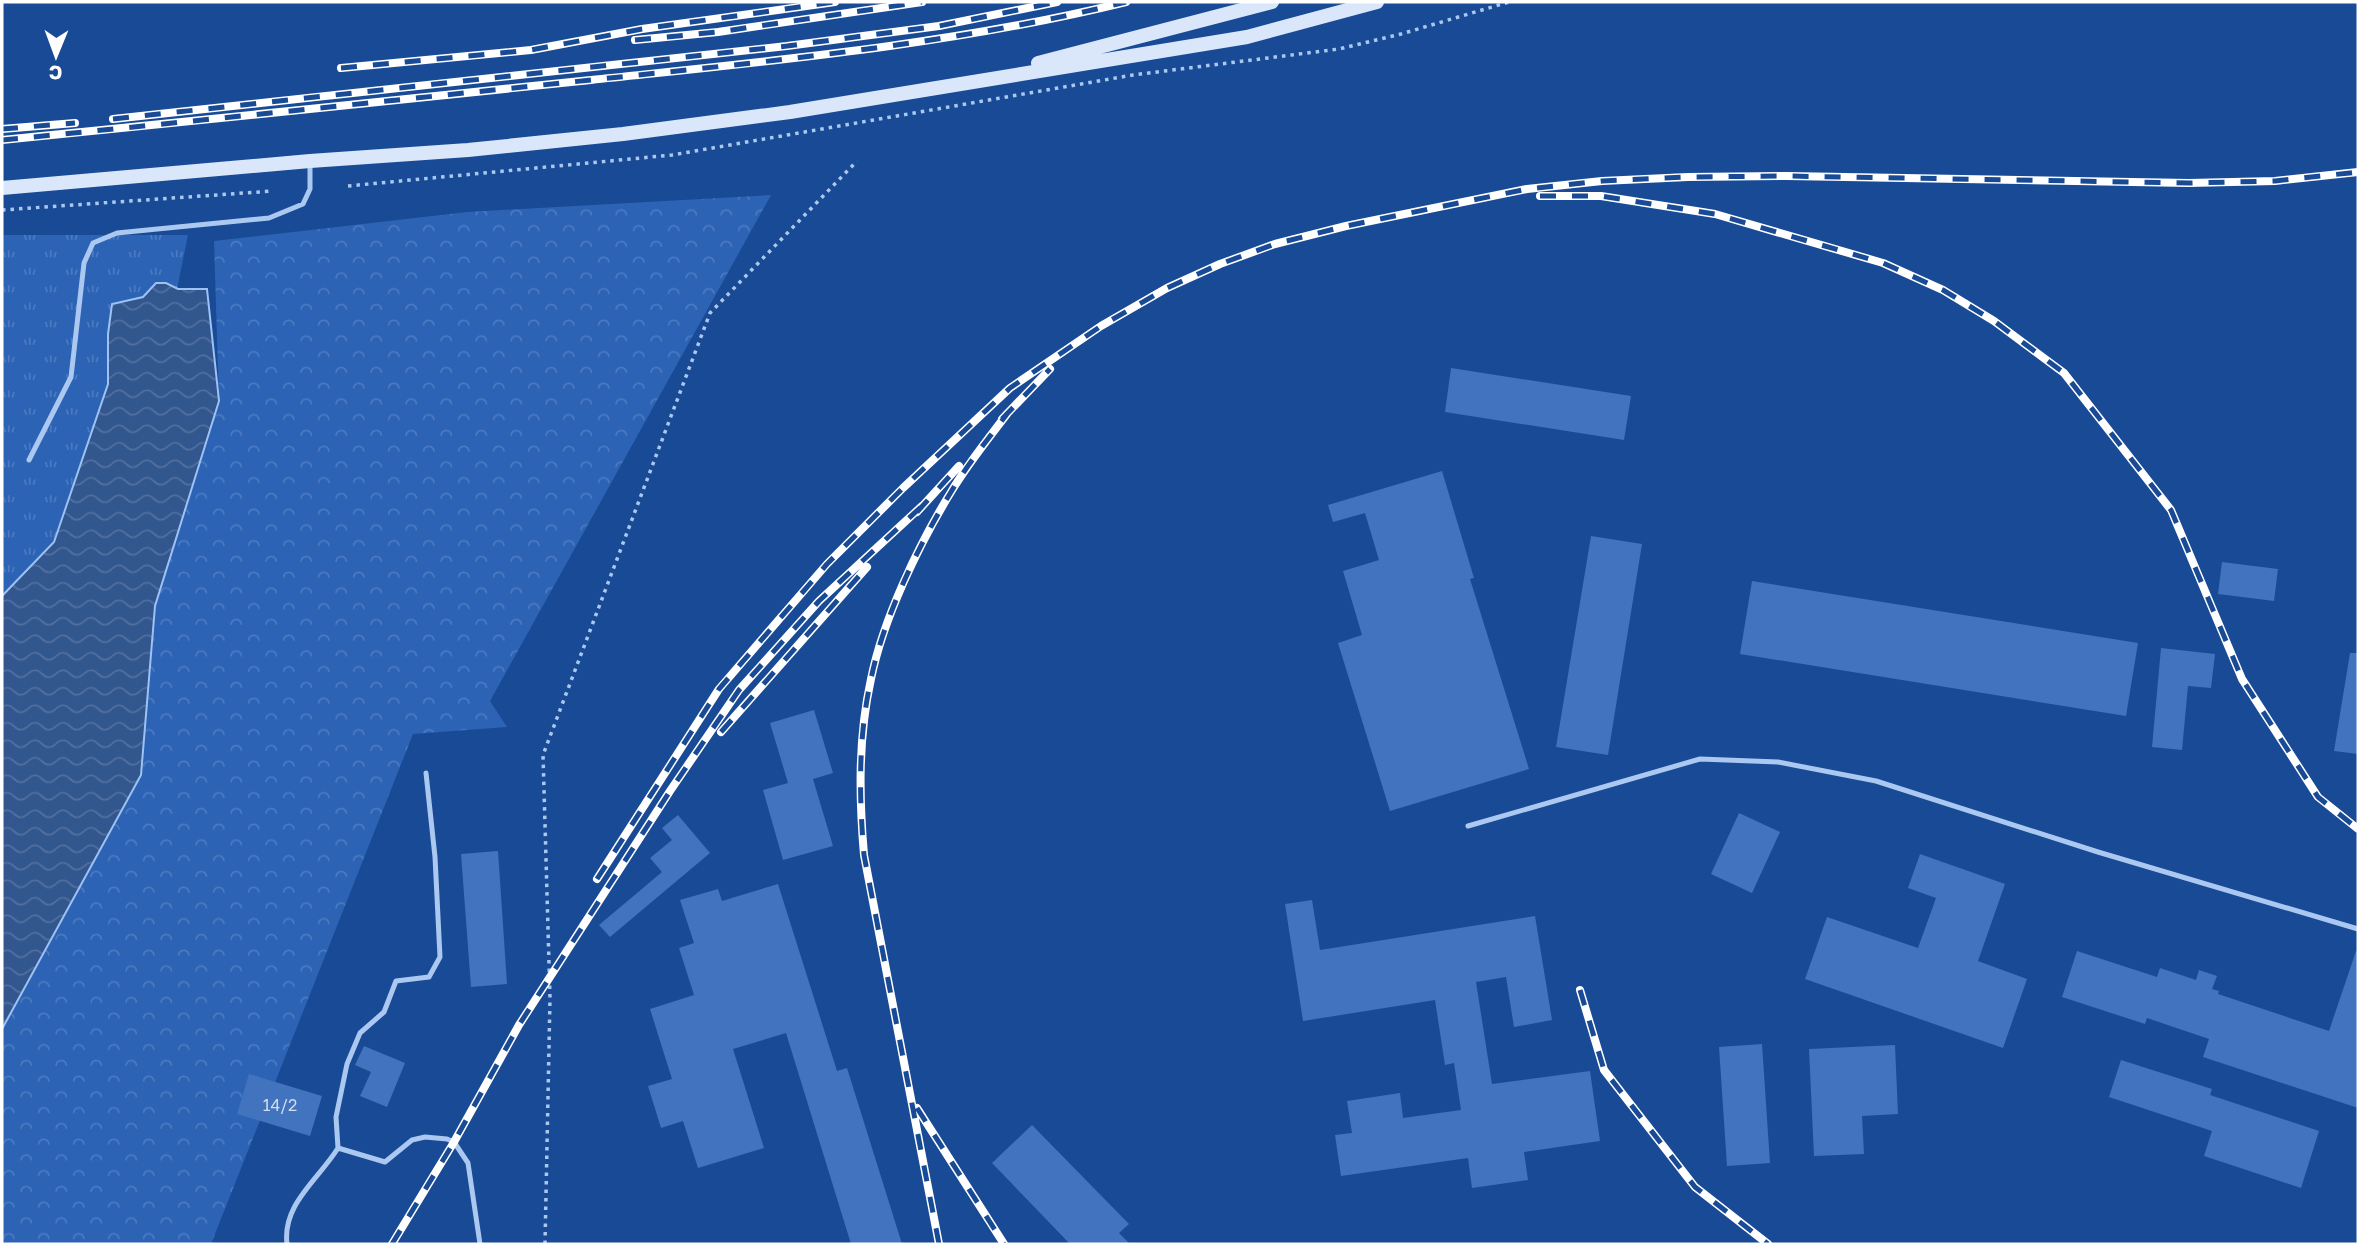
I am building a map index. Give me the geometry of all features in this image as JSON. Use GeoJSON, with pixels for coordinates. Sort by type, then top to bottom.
{"type":"FeatureCollection","features":[{"type":"Feature","properties":{"kind":"main road"},"geometry":{"type":"LineString","coordinates":[[951,85],[1272,2]]}},
{"type":"Feature","properties":{"kind":"main road"},"geometry":{"type":"LineString","coordinates":[[2,188],[468,150],[623,134],[790,112],[1247,37],[1377,2]]}},
{"type":"Feature","properties":{"kind":"lane"},"geometry":{"type":"LineString","coordinates":[[29,460],[71,377],[84,263],[93,243],[117,233],[269,218],[303,204],[310,189],[310,161]]}},
{"type":"Feature","properties":{"kind":"lane"},"geometry":{"type":"LineString","coordinates":[[1468,826],[1700,759],[1777,762],[1876,781],[2084,848],[2358,929]]}},
{"type":"Feature","properties":{"kind":"lane"},"geometry":{"type":"LineString","coordinates":[[287,1244],[290,1213],[338,1148],[336,1118],[347,1064],[360,1033],[384,1012],[396,981],[429,977],[440,957],[435,857],[426,773]]}},
{"type":"Feature","properties":{"kind":"lane"},"geometry":{"type":"LineString","coordinates":[[338,1148],[385,1162],[412,1140],[425,1137],[454,1142],[468,1163],[480,1244]]}},
{"type":"Feature","properties":{"kind":"path"},"geometry":{"type":"LineString","coordinates":[[348,186],[672,155],[1133,75],[1339,49],[1509,2]]}},
{"type":"Feature","properties":{"kind":"path"},"geometry":{"type":"LineString","coordinates":[[545,1244],[550,998],[543,755],[710,313],[857,161]]}},
{"type":"Feature","properties":{"kind":"path"},"geometry":{"type":"LineString","coordinates":[[2,209],[273,191]]}},
{"type":"Feature","properties":{"kind":"green space"},"geometry":{"type":"Polygon","coordinates":[[[771,195],[490,701],[507,727],[413,734],[211,1244],[2,1244],[2,1029],[141,775],[155,606],[219,401],[214,241],[467,212],[771,195]]]}},
{"type":"Feature","properties":{"kind":"green space"},"geometry":{"type":"Polygon","coordinates":[[[2,235],[188,235],[177,289],[166,283],[143,297],[108,335],[108,384],[53,542],[2,596],[2,235]]]}},
{"type":"Feature","properties":{"kind":"water"},"geometry":{"type":"Polygon","coordinates":[[[156,283],[166,283],[178,289],[207,289],[219,401],[155,606],[141,775],[2,1029],[2,596],[54,542],[108,384],[108,334],[112,304],[143,297],[156,283]]]}},
{"type":"Feature","properties":{"kind":"building"},"geometry":{"type":"Polygon","coordinates":[[[1451,368],[1631,396],[1624,440],[1445,412],[1451,368]]]}},
{"type":"Feature","properties":{"kind":"building"},"geometry":{"type":"Polygon","coordinates":[[[1442,471],[1474,578],[1470,579],[1529,769],[1390,811],[1338,643],[1362,635],[1343,571],[1379,560],[1365,513],[1333,522],[1328,505],[1442,471]]]}},
{"type":"Feature","properties":{"kind":"building"},"geometry":{"type":"Polygon","coordinates":[[[1591,536],[1642,544],[1608,755],[1556,747],[1591,536]]]}},
{"type":"Feature","properties":{"kind":"building"},"geometry":{"type":"Polygon","coordinates":[[[2222,562],[2278,569],[2274,601],[2218,594],[2222,562]]]}},
{"type":"Feature","properties":{"kind":"building"},"geometry":{"type":"Polygon","coordinates":[[[1752,581],[2138,643],[2126,716],[1740,654],[1752,581]]]}},
{"type":"Feature","properties":{"kind":"building"},"geometry":{"type":"Polygon","coordinates":[[[2161,648],[2215,654],[2211,688],[2188,686],[2182,750],[2152,747],[2161,648]]]}},
{"type":"Feature","properties":{"kind":"building"},"geometry":{"type":"Polygon","coordinates":[[[2350,653],[2358,653],[2358,754],[2334,751],[2350,653]]]}},
{"type":"Feature","properties":{"kind":"building"},"geometry":{"type":"Polygon","coordinates":[[[814,710],[833,773],[813,779],[833,846],[783,860],[763,790],[788,783],[770,723],[814,710]]]}},
{"type":"Feature","properties":{"kind":"building"},"geometry":{"type":"Polygon","coordinates":[[[1739,813],[1780,832],[1752,893],[1711,874],[1739,813]]]}},
{"type":"Feature","properties":{"kind":"building"},"geometry":{"type":"Polygon","coordinates":[[[678,815],[710,853],[610,937],[599,925],[662,872],[650,858],[672,840],[662,828],[678,815]]]}},
{"type":"Feature","properties":{"kind":"building"},"geometry":{"type":"Polygon","coordinates":[[[498,851],[507,984],[471,987],[461,854],[498,851]]]}},
{"type":"Feature","properties":{"kind":"building"},"geometry":{"type":"Polygon","coordinates":[[[1920,854],[2005,884],[1978,961],[2027,979],[2003,1048],[1805,979],[1827,917],[1918,948],[1936,898],[1908,888],[1920,854]]]}},
{"type":"Feature","properties":{"kind":"building"},"geometry":{"type":"Polygon","coordinates":[[[778,884],[837,1071],[847,1068],[902,1244],[851,1244],[786,1033],[733,1049],[764,1148],[698,1168],[683,1121],[661,1128],[648,1086],[672,1079],[650,1009],[694,995],[679,948],[694,943],[680,900],[718,889],[722,901],[778,884]]]}},
{"type":"Feature","properties":{"kind":"building"},"geometry":{"type":"Polygon","coordinates":[[[1312,900],[1320,950],[1535,916],[1552,1020],[1514,1027],[1506,977],[1476,982],[1492,1084],[1590,1071],[1600,1141],[1524,1152],[1528,1180],[1472,1188],[1468,1158],[1341,1176],[1335,1135],[1352,1133],[1347,1101],[1400,1093],[1403,1118],[1461,1110],[1454,1063],[1445,1065],[1435,1000],[1303,1021],[1285,904],[1312,900]]]}},
{"type":"Feature","properties":{"kind":"building"},"geometry":{"type":"Polygon","coordinates":[[[2077,951],[2157,977],[2160,968],[2196,980],[2199,970],[2217,976],[2212,989],[2219,991],[2218,994],[2329,1031],[2356,951],[2358,952],[2358,1108],[2203,1057],[2209,1039],[2147,1018],[2145,1024],[2062,997],[2077,951]]]}},
{"type":"Feature","properties":{"kind":"building"},"geometry":{"type":"Polygon","coordinates":[[[1762,1044],[1770,1163],[1727,1166],[1719,1047],[1762,1044]]]}},
{"type":"Feature","properties":{"kind":"building"},"geometry":{"type":"Polygon","coordinates":[[[1895,1045],[1898,1114],[1862,1116],[1864,1154],[1814,1156],[1809,1049],[1895,1045]]]}},
{"type":"Feature","properties":{"kind":"building"},"geometry":{"type":"Polygon","coordinates":[[[364,1046],[405,1063],[387,1107],[360,1096],[371,1072],[355,1065],[364,1046]]]}},
{"type":"Feature","properties":{"kind":"building"},"geometry":{"type":"Polygon","coordinates":[[[2121,1060],[2212,1089],[2210,1095],[2319,1131],[2301,1188],[2204,1156],[2212,1131],[2109,1097],[2121,1060]]]}},
{"type":"Feature","properties":{"kind":"building"},"geometry":{"type":"Polygon","coordinates":[[[249,1074],[322,1096],[310,1136],[237,1114],[249,1074]]]}},
{"type":"Feature","properties":{"kind":"building"},"geometry":{"type":"Polygon","coordinates":[[[1032,1125],[1129,1224],[1119,1233],[1130,1244],[1070,1244],[992,1163],[1032,1125]]]}},
{"type":"Feature","properties":{"kind":"railway"},"geometry":{"type":"LineString","coordinates":[[341,68],[531,50],[642,29],[835,2]]}},
{"type":"Feature","properties":{"kind":"railway"},"geometry":{"type":"LineString","coordinates":[[635,40],[718,32],[922,2]]}},
{"type":"Feature","properties":{"kind":"railway"},"geometry":{"type":"LineString","coordinates":[[113,119],[787,46],[939,26],[1057,2]]}},
{"type":"Feature","properties":{"kind":"railway"},"geometry":{"type":"LineString","coordinates":[[2,140],[860,50],[994,30],[1126,2]]}},
{"type":"Feature","properties":{"kind":"railway"},"geometry":{"type":"LineString","coordinates":[[2,129],[75,123]]}},
{"type":"Feature","properties":{"kind":"railway"},"geometry":{"type":"LineString","coordinates":[[597,879],[719,689],[827,564],[903,488],[1010,388],[1101,326],[1167,288],[1220,264],[1275,244],[1346,226],[1527,189],[1602,181],[1787,176],[2189,183],[2275,181],[2358,172]]}},
{"type":"Feature","properties":{"kind":"railway"},"geometry":{"type":"LineString","coordinates":[[1540,196],[1601,196],[1715,214],[1883,263],[1943,290],[1994,321],[2064,373],[2171,510],[2242,679],[2318,797],[2358,829]]}},
{"type":"Feature","properties":{"kind":"railway"},"geometry":{"type":"LineString","coordinates":[[1002,419],[1050,369]]}},
{"type":"Feature","properties":{"kind":"railway"},"geometry":{"type":"LineString","coordinates":[[939,1244],[864,855],[861,811],[862,745],[871,679],[893,607],[951,492],[1007,414]]}},
{"type":"Feature","properties":{"kind":"railway"},"geometry":{"type":"LineString","coordinates":[[917,512],[959,466]]}},
{"type":"Feature","properties":{"kind":"railway"},"geometry":{"type":"LineString","coordinates":[[392,1244],[454,1142],[519,1025],[670,791],[739,690],[819,601],[922,506]]}},
{"type":"Feature","properties":{"kind":"railway"},"geometry":{"type":"LineString","coordinates":[[721,732],[867,567]]}},
{"type":"Feature","properties":{"kind":"railway"},"geometry":{"type":"LineString","coordinates":[[1580,990],[1604,1070],[1695,1187],[1768,1244]]}},
{"type":"Feature","properties":{"kind":"railway"},"geometry":{"type":"LineString","coordinates":[[917,1108],[1004,1244]]}}]}
